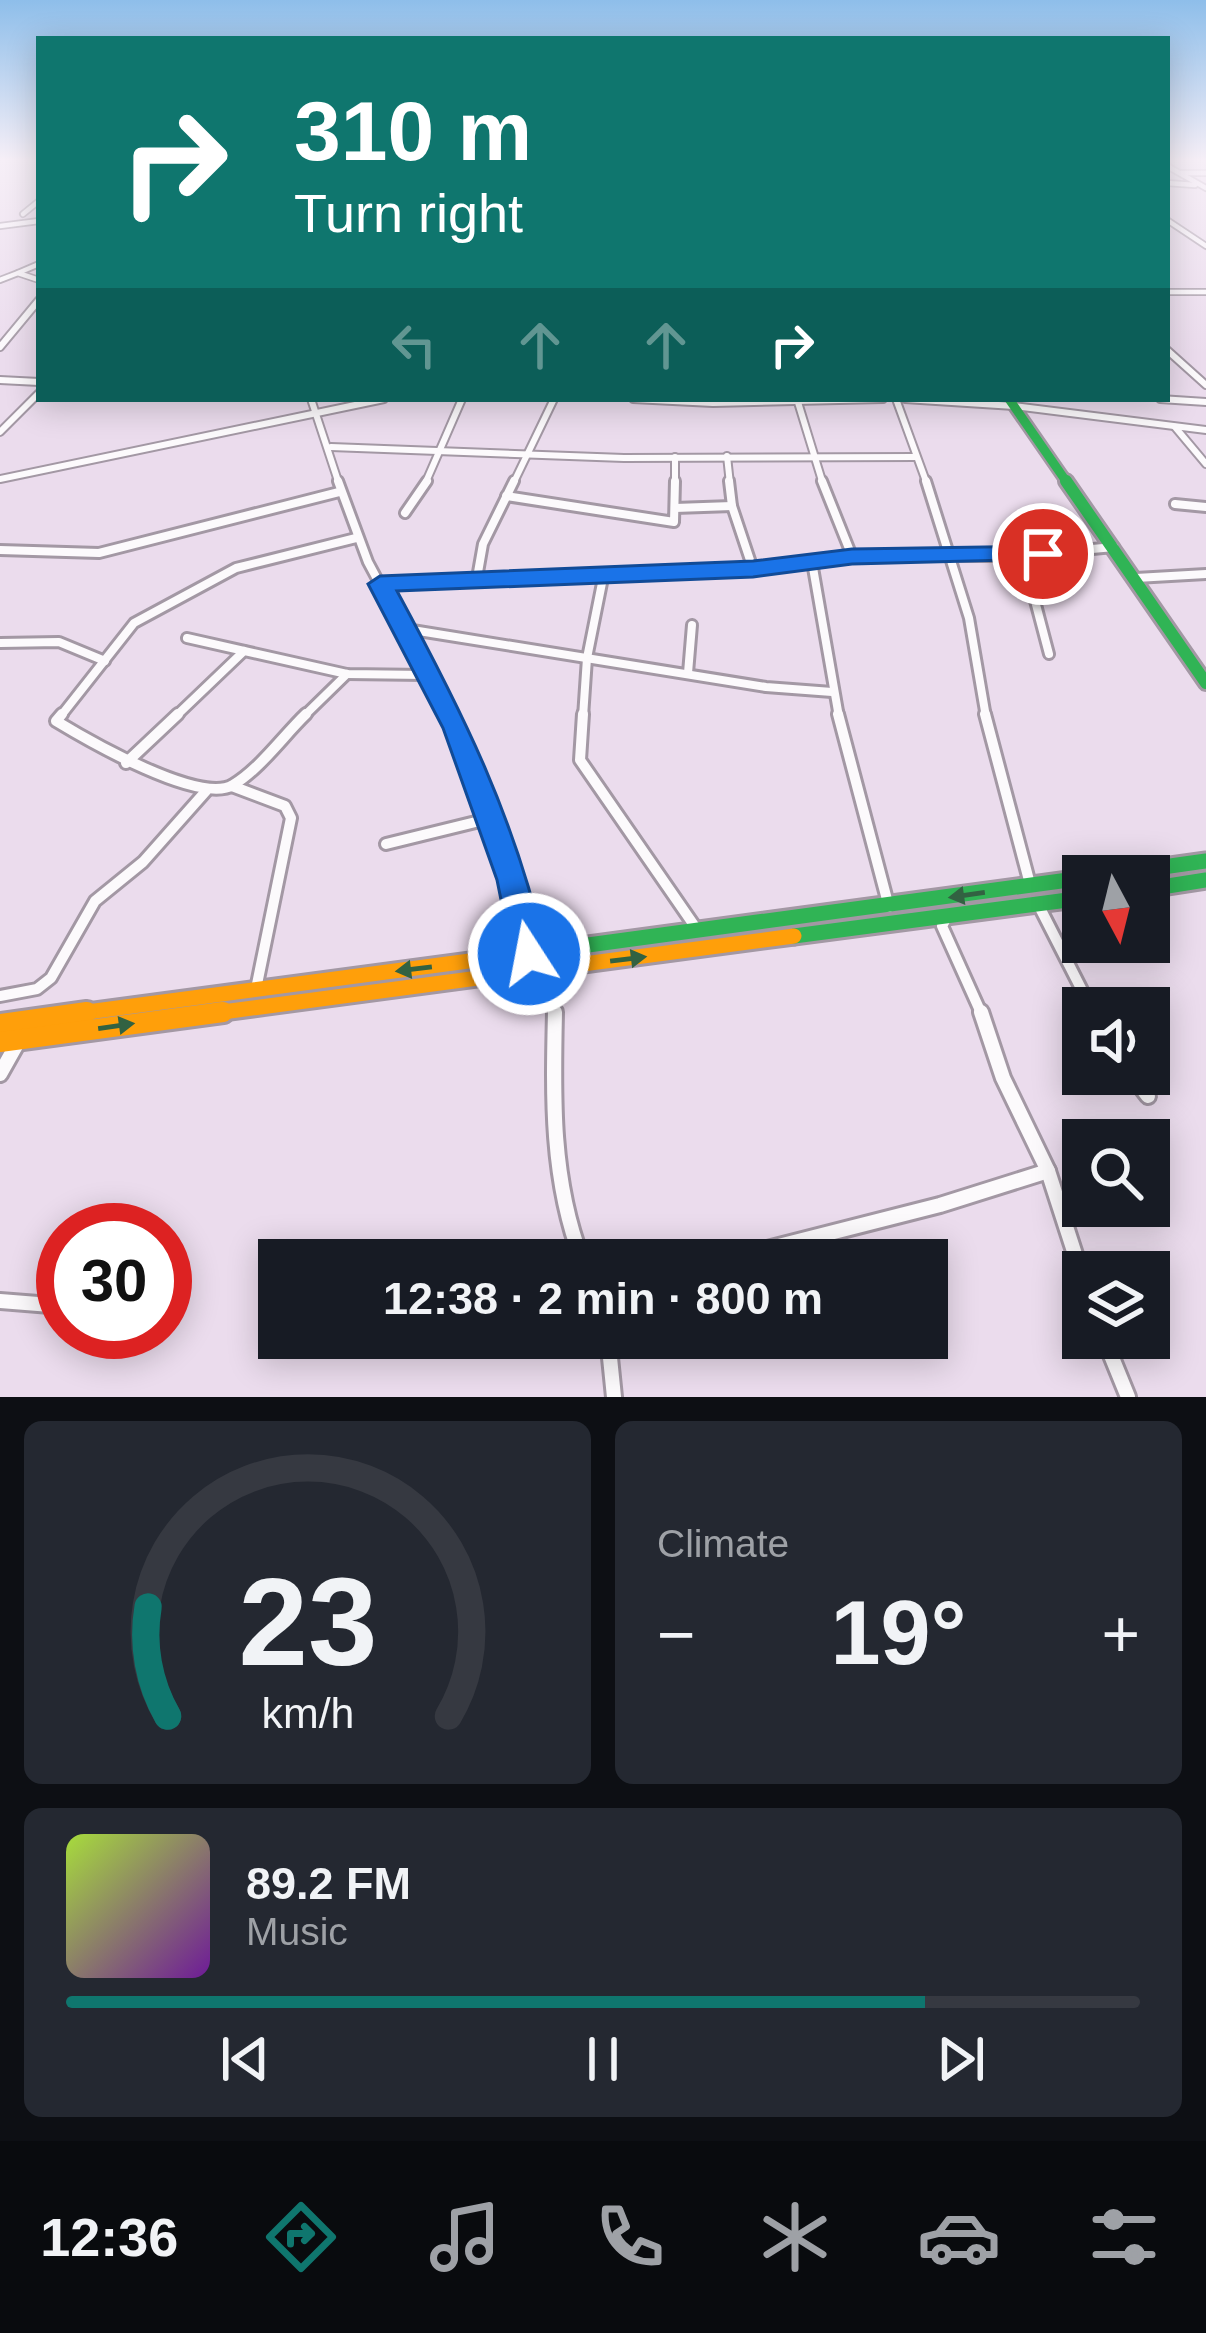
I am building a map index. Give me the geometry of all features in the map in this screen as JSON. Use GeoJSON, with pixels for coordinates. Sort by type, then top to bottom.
{"type":"FeatureCollection","features":[{"type":"Feature","properties":{"kind":"main road"},"geometry":{"type":"LineString","coordinates":[[1012,403],[1206,683]]}},
{"type":"Feature","properties":{"kind":"main road"},"geometry":{"type":"LineString","coordinates":[[1170,866],[1206,861]]}},
{"type":"Feature","properties":{"kind":"main road"},"geometry":{"type":"LineString","coordinates":[[1170,886],[1206,880]]}},
{"type":"Feature","properties":{"kind":"main road"},"geometry":{"type":"LineString","coordinates":[[0,1024],[1062,881]]}},
{"type":"Feature","properties":{"kind":"main road"},"geometry":{"type":"LineString","coordinates":[[0,1042],[1062,901]]}},
{"type":"Feature","properties":{"kind":"street"},"geometry":{"type":"LineString","coordinates":[[1172,224],[1206,246]]}},
{"type":"Feature","properties":{"kind":"street"},"geometry":{"type":"LineString","coordinates":[[1170,231],[1181,231]]}},
{"type":"Feature","properties":{"kind":"street"},"geometry":{"type":"LineString","coordinates":[[0,280],[36,265]]}},
{"type":"Feature","properties":{"kind":"street"},"geometry":{"type":"LineString","coordinates":[[18,273],[36,279]]}},
{"type":"Feature","properties":{"kind":"street"},"geometry":{"type":"LineString","coordinates":[[1170,292],[1206,292]]}},
{"type":"Feature","properties":{"kind":"street"},"geometry":{"type":"LineString","coordinates":[[0,346],[36,304]]}},
{"type":"Feature","properties":{"kind":"street"},"geometry":{"type":"LineString","coordinates":[[1170,353],[1206,385]]}},
{"type":"Feature","properties":{"kind":"street"},"geometry":{"type":"LineString","coordinates":[[1170,363],[1182,364]]}},
{"type":"Feature","properties":{"kind":"street"},"geometry":{"type":"LineString","coordinates":[[0,380],[36,382]]}},
{"type":"Feature","properties":{"kind":"street"},"geometry":{"type":"LineString","coordinates":[[0,432],[36,396]]}},
{"type":"Feature","properties":{"kind":"street"},"geometry":{"type":"LineString","coordinates":[[1170,400],[1206,402]]}},
{"type":"Feature","properties":{"kind":"street"},"geometry":{"type":"LineString","coordinates":[[312,402],[331,446],[339,492],[356,538],[457,728],[524,915],[529,954]]}},
{"type":"Feature","properties":{"kind":"street"},"geometry":{"type":"LineString","coordinates":[[2,481],[369,402]]}},
{"type":"Feature","properties":{"kind":"street"},"geometry":{"type":"LineString","coordinates":[[405,513],[428,478],[461,402]]}},
{"type":"Feature","properties":{"kind":"street"},"geometry":{"type":"LineString","coordinates":[[477,578],[483,544],[552,402]]}},
{"type":"Feature","properties":{"kind":"street"},"geometry":{"type":"LineString","coordinates":[[798,402],[812,456],[852,556]]}},
{"type":"Feature","properties":{"kind":"street"},"geometry":{"type":"LineString","coordinates":[[901,402],[970,618],[979,690],[1030,886]]}},
{"type":"Feature","properties":{"kind":"street"},"geometry":{"type":"LineString","coordinates":[[1012,403],[1206,430]]}},
{"type":"Feature","properties":{"kind":"street"},"geometry":{"type":"LineString","coordinates":[[1175,427],[1206,464]]}},
{"type":"Feature","properties":{"kind":"street"},"geometry":{"type":"LineString","coordinates":[[331,446],[526,455],[916,457]]}},
{"type":"Feature","properties":{"kind":"street"},"geometry":{"type":"LineString","coordinates":[[727,456],[732,506],[753,569]]}},
{"type":"Feature","properties":{"kind":"street"},"geometry":{"type":"LineString","coordinates":[[506,496],[674,522],[676,457]]}},
{"type":"Feature","properties":{"kind":"street"},"geometry":{"type":"LineString","coordinates":[[0,550],[99,553],[339,492]]}},
{"type":"Feature","properties":{"kind":"street"},"geometry":{"type":"LineString","coordinates":[[1175,504],[1206,507]]}},
{"type":"Feature","properties":{"kind":"street"},"geometry":{"type":"LineString","coordinates":[[676,508],[732,506]]}},
{"type":"Feature","properties":{"kind":"street"},"geometry":{"type":"LineString","coordinates":[[206,791],[172,775],[126,763],[56,721],[134,623],[236,568],[356,538]]}},
{"type":"Feature","properties":{"kind":"street"},"geometry":{"type":"LineString","coordinates":[[380,584],[753,569],[852,556],[1016,556],[1114,547]]}},
{"type":"Feature","properties":{"kind":"street"},"geometry":{"type":"LineString","coordinates":[[1016,556],[1034,597],[1049,654]]}},
{"type":"Feature","properties":{"kind":"street"},"geometry":{"type":"LineString","coordinates":[[812,562],[832,692],[889,907]]}},
{"type":"Feature","properties":{"kind":"street"},"geometry":{"type":"LineString","coordinates":[[604,573],[587,658],[580,760],[698,931]]}},
{"type":"Feature","properties":{"kind":"street"},"geometry":{"type":"LineString","coordinates":[[1136,578],[1206,574]]}},
{"type":"Feature","properties":{"kind":"street"},"geometry":{"type":"LineString","coordinates":[[688,673],[692,625]]}},
{"type":"Feature","properties":{"kind":"street"},"geometry":{"type":"LineString","coordinates":[[400,628],[832,692]]}},
{"type":"Feature","properties":{"kind":"street"},"geometry":{"type":"LineString","coordinates":[[187,638],[347,674],[425,675]]}},
{"type":"Feature","properties":{"kind":"street"},"geometry":{"type":"LineString","coordinates":[[0,643],[59,642],[105,661]]}},
{"type":"Feature","properties":{"kind":"street"},"geometry":{"type":"LineString","coordinates":[[126,763],[244,651]]}},
{"type":"Feature","properties":{"kind":"street"},"geometry":{"type":"LineString","coordinates":[[0,996],[37,989],[51,978],[94,901],[143,862],[206,791],[232,785],[347,674]]}},
{"type":"Feature","properties":{"kind":"street"},"geometry":{"type":"LineString","coordinates":[[232,785],[291,812],[256,989]]}},
{"type":"Feature","properties":{"kind":"street"},"geometry":{"type":"LineString","coordinates":[[386,844],[492,818]]}},
{"type":"Feature","properties":{"kind":"street"},"geometry":{"type":"LineString","coordinates":[[1038,905],[1079,987]]}},
{"type":"Feature","properties":{"kind":"street"},"geometry":{"type":"LineString","coordinates":[[947,917],[942,926],[946,941],[980,1008],[1003,1078],[1048,1171],[1074,1251]]}},
{"type":"Feature","properties":{"kind":"street"},"geometry":{"type":"LineString","coordinates":[[547,969],[559,1012],[554,1042],[556,1169],[576,1239]]}},
{"type":"Feature","properties":{"kind":"street"},"geometry":{"type":"LineString","coordinates":[[0,1074],[20,1039]]}},
{"type":"Feature","properties":{"kind":"street"},"geometry":{"type":"LineString","coordinates":[[805,1239],[1048,1171]]}},
{"type":"Feature","properties":{"kind":"street"},"geometry":{"type":"LineString","coordinates":[[0,1301],[36,1304]]}},
{"type":"Feature","properties":{"kind":"street"},"geometry":{"type":"LineString","coordinates":[[610,1359],[614,1397]]}},
{"type":"Feature","properties":{"kind":"street"},"geometry":{"type":"LineString","coordinates":[[1113,1359],[1129,1397]]}},
{"type":"Feature","properties":{"kind":"traffic: fast"},"geometry":{"type":"LineString","coordinates":[[1011,402],[1206,683]]}},
{"type":"Feature","properties":{"kind":"traffic: fast"},"geometry":{"type":"LineString","coordinates":[[1170,866],[1206,861]]}},
{"type":"Feature","properties":{"kind":"traffic: fast"},"geometry":{"type":"LineString","coordinates":[[1170,886],[1206,880]]}},
{"type":"Feature","properties":{"kind":"traffic: fast"},"geometry":{"type":"LineString","coordinates":[[566,948],[1062,881]]}},
{"type":"Feature","properties":{"kind":"traffic: fast"},"geometry":{"type":"LineString","coordinates":[[794,936],[1062,901]]}},
{"type":"Feature","properties":{"kind":"traffic: slow"},"geometry":{"type":"LineString","coordinates":[[0,1042],[794,936]]}},
{"type":"Feature","properties":{"kind":"traffic: slow"},"geometry":{"type":"LineString","coordinates":[[0,1024],[566,948]]}},
{"type":"Feature","properties":{"kind":"route"},"geometry":{"type":"LineString","coordinates":[[529,954],[513,880],[457,728],[380,584],[753,569],[852,556],[1043,554]]}}]}
